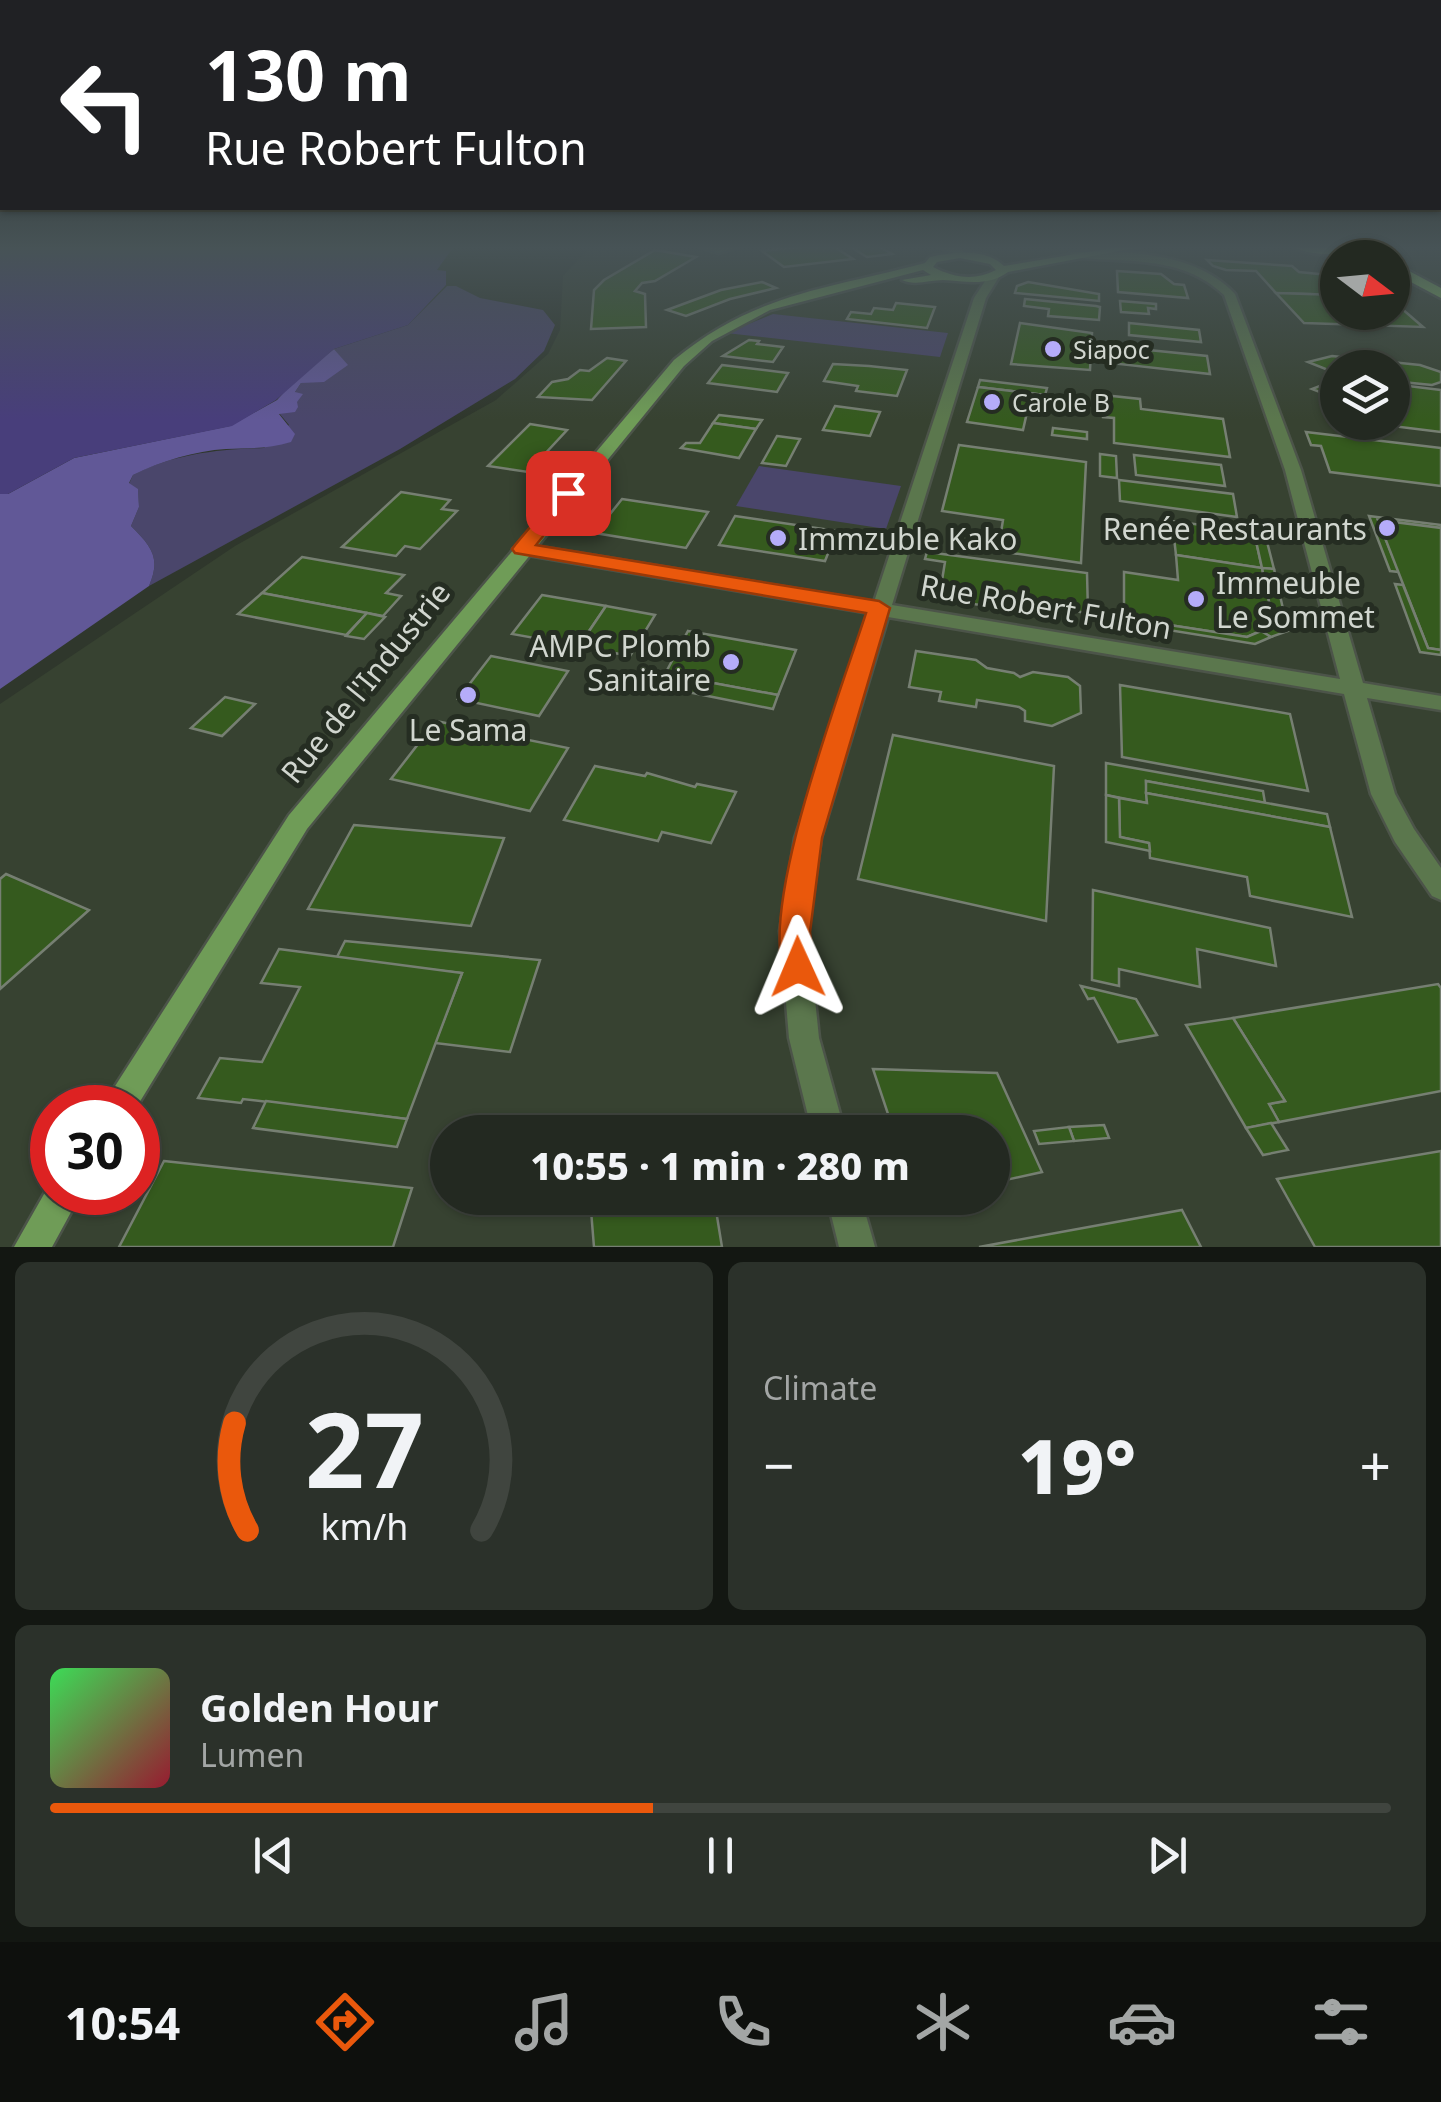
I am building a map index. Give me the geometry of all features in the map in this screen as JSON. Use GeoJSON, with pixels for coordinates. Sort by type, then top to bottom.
{"type":"FeatureCollection","features":[{"type":"Feature","properties":{"kind":"main road","name":"Rue de l'Industrie"},"geometry":{"type":"LineString","coordinates":[[132,1085],[298,822],[679,362],[710,335],[744,314],[771,304]]}},
{"type":"Feature","properties":{"kind":"main road","name":"Rue de l'Industrie"},"geometry":{"type":"LineString","coordinates":[[710,335],[796,304]]}},
{"type":"Feature","properties":{"kind":"main road"},"geometry":{"type":"LineString","coordinates":[[32,1247],[51,1215]]}},
{"type":"Feature","properties":{"kind":"street"},"geometry":{"type":"LineString","coordinates":[[824,1115],[804,1038],[794,932],[808,838],[978,304]]}},
{"type":"Feature","properties":{"kind":"street"},"geometry":{"type":"LineString","coordinates":[[1233,304],[1293,470],[1383,794],[1404,836],[1441,889]]}},
{"type":"Feature","properties":{"kind":"street","name":"Rue Robert Fulton"},"geometry":{"type":"LineString","coordinates":[[522,549],[1441,704]]}},
{"type":"Feature","properties":{"kind":"street"},"geometry":{"type":"LineString","coordinates":[[849,1215],[857,1247]]}},
{"type":"Feature","properties":{"kind":"shaded area"},"geometry":{"type":"Polygon","coordinates":[[[0,304],[428,304],[408,325],[334,349],[276,400],[232,426],[74,458],[8,494],[0,494],[0,304]]]}},
{"type":"Feature","properties":{"kind":"shaded area"},"geometry":{"type":"Polygon","coordinates":[[[429,304],[513,304],[543,310],[555,325],[544,351],[515,379],[400,449],[149,586],[154,568],[152,553],[131,526],[139,507],[138,490],[129,484],[133,475],[197,454],[264,448],[289,425],[279,413],[297,402],[295,392],[301,383],[347,365],[334,349],[408,325],[429,304]]]}},
{"type":"Feature","properties":{"kind":"shaded area"},"geometry":{"type":"Polygon","coordinates":[[[561,304],[1320,304],[1320,330],[1410,330],[1410,304],[1441,304],[1441,1247],[0,1247],[0,704],[235,546],[496,400],[548,354],[560,330],[561,304]]]}},
{"type":"Feature","properties":{"kind":"shaded area"},"geometry":{"type":"Polygon","coordinates":[[[773,314],[948,333],[940,357],[726,333],[773,314]]]}},
{"type":"Feature","properties":{"kind":"shaded area"},"geometry":{"type":"Polygon","coordinates":[[[334,349],[348,365],[324,382],[301,383],[295,392],[303,394],[295,412],[279,414],[295,434],[291,442],[190,454],[133,475],[129,483],[138,489],[139,507],[131,526],[152,553],[154,568],[149,586],[0,689],[0,494],[8,494],[74,458],[230,426],[277,400],[299,376],[334,349]]]}},
{"type":"Feature","properties":{"kind":"shaded area"},"geometry":{"type":"Polygon","coordinates":[[[759,466],[901,486],[886,529],[736,506],[759,466]]]}},
{"type":"Feature","properties":{"kind":"building"},"geometry":{"type":"Polygon","coordinates":[[[593,304],[645,304],[646,327],[591,329],[593,304]]]}},
{"type":"Feature","properties":{"kind":"building"},"geometry":{"type":"Polygon","coordinates":[[[683,304],[717,304],[686,316],[667,310],[683,304]]]}},
{"type":"Feature","properties":{"kind":"building"},"geometry":{"type":"Polygon","coordinates":[[[895,304],[935,307],[927,328],[847,319],[851,312],[893,310],[895,304]]]}},
{"type":"Feature","properties":{"kind":"building"},"geometry":{"type":"Polygon","coordinates":[[[1120,304],[1156,304],[1156,309],[1148,308],[1149,314],[1121,312],[1120,304]]]}},
{"type":"Feature","properties":{"kind":"building"},"geometry":{"type":"Polygon","coordinates":[[[1286,304],[1320,304],[1320,324],[1304,323],[1286,304]]]}},
{"type":"Feature","properties":{"kind":"building"},"geometry":{"type":"Polygon","coordinates":[[[1024,306],[1100,307],[1099,320],[1048,316],[1049,309],[1024,306]]]}},
{"type":"Feature","properties":{"kind":"building"},"geometry":{"type":"Polygon","coordinates":[[[1410,316],[1423,327],[1410,327],[1410,316]]]}},
{"type":"Feature","properties":{"kind":"building","name":"Siapoc"},"geometry":{"type":"Polygon","coordinates":[[[1020,323],[1092,333],[1090,370],[1011,364],[1020,323]]]}},
{"type":"Feature","properties":{"kind":"building"},"geometry":{"type":"Polygon","coordinates":[[[1129,323],[1199,330],[1201,342],[1129,335],[1129,323]]]}},
{"type":"Feature","properties":{"kind":"building"},"geometry":{"type":"Polygon","coordinates":[[[749,340],[783,347],[773,362],[723,356],[749,340]]]}},
{"type":"Feature","properties":{"kind":"building"},"geometry":{"type":"Polygon","coordinates":[[[1119,347],[1207,356],[1210,374],[1119,364],[1119,347]]]}},
{"type":"Feature","properties":{"kind":"building"},"geometry":{"type":"Polygon","coordinates":[[[607,358],[626,361],[592,400],[538,397],[552,382],[568,379],[580,370],[589,371],[607,358]]]}},
{"type":"Feature","properties":{"kind":"building"},"geometry":{"type":"Polygon","coordinates":[[[833,364],[907,370],[897,396],[856,391],[858,386],[824,381],[833,364]]]}},
{"type":"Feature","properties":{"kind":"building"},"geometry":{"type":"Polygon","coordinates":[[[1410,364],[1441,372],[1441,382],[1410,383],[1410,364]]]}},
{"type":"Feature","properties":{"kind":"building"},"geometry":{"type":"Polygon","coordinates":[[[722,365],[788,373],[777,392],[708,383],[722,365]]]}},
{"type":"Feature","properties":{"kind":"building"},"geometry":{"type":"Polygon","coordinates":[[[980,380],[1047,388],[1045,395],[978,387],[980,380]]]}},
{"type":"Feature","properties":{"kind":"building"},"geometry":{"type":"Polygon","coordinates":[[[1410,386],[1441,390],[1441,432],[1410,428],[1410,386]]]}},
{"type":"Feature","properties":{"kind":"building"},"geometry":{"type":"Polygon","coordinates":[[[978,387],[1045,395],[1043,410],[1028,408],[1023,430],[967,422],[978,387]]]}},
{"type":"Feature","properties":{"kind":"building"},"geometry":{"type":"Polygon","coordinates":[[[1103,395],[1140,399],[1141,409],[1223,419],[1230,457],[1114,443],[1114,418],[1103,417],[1103,395]]]}},
{"type":"Feature","properties":{"kind":"building"},"geometry":{"type":"Polygon","coordinates":[[[835,406],[880,412],[870,436],[823,430],[835,406]]]}},
{"type":"Feature","properties":{"kind":"building"},"geometry":{"type":"Polygon","coordinates":[[[719,415],[762,420],[756,429],[713,423],[719,415]]]}},
{"type":"Feature","properties":{"kind":"building"},"geometry":{"type":"Polygon","coordinates":[[[713,423],[756,429],[739,458],[681,448],[686,443],[700,443],[713,423]]]}},
{"type":"Feature","properties":{"kind":"building"},"geometry":{"type":"Polygon","coordinates":[[[530,424],[567,430],[528,472],[488,466],[530,424]]]}},
{"type":"Feature","properties":{"kind":"building"},"geometry":{"type":"Polygon","coordinates":[[[1053,428],[1087,432],[1087,439],[1052,435],[1053,428]]]}},
{"type":"Feature","properties":{"kind":"building"},"geometry":{"type":"Polygon","coordinates":[[[1306,432],[1320,434],[1320,440],[1374,440],[1441,448],[1441,486],[1330,472],[1321,446],[1311,445],[1306,432]]]}},
{"type":"Feature","properties":{"kind":"building"},"geometry":{"type":"Polygon","coordinates":[[[777,436],[800,439],[786,466],[762,463],[777,436]]]}},
{"type":"Feature","properties":{"kind":"building"},"geometry":{"type":"Polygon","coordinates":[[[959,445],[1086,462],[1081,563],[998,551],[1003,520],[942,511],[959,445]]]}},
{"type":"Feature","properties":{"kind":"building"},"geometry":{"type":"Polygon","coordinates":[[[1100,454],[1116,456],[1117,478],[1100,476],[1100,454]]]}},
{"type":"Feature","properties":{"kind":"building"},"geometry":{"type":"Polygon","coordinates":[[[1134,455],[1221,465],[1225,486],[1136,475],[1134,455]]]}},
{"type":"Feature","properties":{"kind":"building"},"geometry":{"type":"Polygon","coordinates":[[[1119,480],[1233,494],[1237,517],[1120,501],[1119,480]]]}},
{"type":"Feature","properties":{"kind":"building"},"geometry":{"type":"Polygon","coordinates":[[[401,492],[450,500],[442,509],[457,511],[420,549],[405,546],[396,556],[342,547],[401,492]]]}},
{"type":"Feature","properties":{"kind":"building"},"geometry":{"type":"Polygon","coordinates":[[[622,499],[708,512],[686,548],[595,533],[622,499]]]}},
{"type":"Feature","properties":{"kind":"building","name":"Immzuble Kako"},"geometry":{"type":"Polygon","coordinates":[[[735,516],[837,531],[825,561],[719,545],[735,516]]]}},
{"type":"Feature","properties":{"kind":"building"},"geometry":{"type":"Polygon","coordinates":[[[1369,516],[1441,528],[1378,520],[1399,572],[1390,571],[1369,516]]]}},
{"type":"Feature","properties":{"kind":"building"},"geometry":{"type":"Polygon","coordinates":[[[1378,520],[1441,528],[1441,650],[1428,648],[1378,520]]]}},
{"type":"Feature","properties":{"kind":"building"},"geometry":{"type":"Polygon","coordinates":[[[1172,521],[1254,532],[1262,568],[1176,555],[1172,521]]]}},
{"type":"Feature","properties":{"kind":"building"},"geometry":{"type":"Polygon","coordinates":[[[1254,532],[1265,534],[1274,569],[1262,568],[1254,532]]]}},
{"type":"Feature","properties":{"kind":"building"},"geometry":{"type":"Polygon","coordinates":[[[927,552],[1087,573],[1088,613],[1044,607],[1043,614],[939,599],[945,562],[925,559],[927,552]]]}},
{"type":"Feature","properties":{"kind":"building","name":"Immeuble Le Sommet"},"geometry":{"type":"Polygon","coordinates":[[[1176,555],[1262,568],[1274,625],[1247,637],[1124,618],[1124,572],[1178,580],[1176,555]]]}},
{"type":"Feature","properties":{"kind":"building"},"geometry":{"type":"Polygon","coordinates":[[[302,557],[404,575],[386,593],[401,596],[383,616],[262,593],[302,557]]]}},
{"type":"Feature","properties":{"kind":"building"},"geometry":{"type":"Polygon","coordinates":[[[1262,568],[1274,569],[1288,631],[1271,637],[1261,631],[1274,625],[1262,568]]]}},
{"type":"Feature","properties":{"kind":"building"},"geometry":{"type":"Polygon","coordinates":[[[1395,584],[1403,585],[1428,648],[1441,650],[1441,655],[1420,652],[1395,584]]]}},
{"type":"Feature","properties":{"kind":"building"},"geometry":{"type":"Polygon","coordinates":[[[262,593],[367,613],[346,635],[238,614],[262,593]]]}},
{"type":"Feature","properties":{"kind":"building"},"geometry":{"type":"Polygon","coordinates":[[[542,595],[606,606],[579,646],[512,634],[542,595]]]}},
{"type":"Feature","properties":{"kind":"building"},"geometry":{"type":"Polygon","coordinates":[[[606,606],[655,615],[630,656],[579,646],[606,606]]]}},
{"type":"Feature","properties":{"kind":"building"},"geometry":{"type":"Polygon","coordinates":[[[367,613],[385,617],[364,639],[346,636],[367,613]]]}},
{"type":"Feature","properties":{"kind":"building"},"geometry":{"type":"Polygon","coordinates":[[[1124,618],[1247,637],[1261,631],[1271,637],[1255,644],[1125,623],[1124,618]]]}},
{"type":"Feature","properties":{"kind":"building","name":"AMPC Plomb Sanitaire"},"geometry":{"type":"Polygon","coordinates":[[[688,631],[796,650],[778,695],[665,674],[688,631]]]}},
{"type":"Feature","properties":{"kind":"building"},"geometry":{"type":"Polygon","coordinates":[[[916,651],[976,660],[987,668],[1020,677],[1033,672],[1068,677],[1080,686],[1081,713],[1052,726],[1025,721],[1025,711],[1019,707],[977,700],[976,707],[939,701],[941,692],[909,687],[916,651]]]}},
{"type":"Feature","properties":{"kind":"building"},"geometry":{"type":"Polygon","coordinates":[[[491,656],[568,671],[539,716],[458,699],[491,656]]]}},
{"type":"Feature","properties":{"kind":"building"},"geometry":{"type":"Polygon","coordinates":[[[665,674],[778,695],[773,709],[658,686],[665,674]]]}},
{"type":"Feature","properties":{"kind":"building"},"geometry":{"type":"Polygon","coordinates":[[[1120,685],[1290,714],[1308,791],[1122,757],[1120,685]]]}},
{"type":"Feature","properties":{"kind":"building"},"geometry":{"type":"Polygon","coordinates":[[[225,697],[255,704],[222,736],[191,728],[225,697]]]}},
{"type":"Feature","properties":{"kind":"building"},"geometry":{"type":"Polygon","coordinates":[[[436,721],[568,748],[530,811],[391,779],[436,721]]]}},
{"type":"Feature","properties":{"kind":"building"},"geometry":{"type":"Polygon","coordinates":[[[893,735],[1054,766],[1046,921],[858,879],[893,735]]]}},
{"type":"Feature","properties":{"kind":"building"},"geometry":{"type":"Polygon","coordinates":[[[1106,763],[1263,791],[1265,803],[1146,781],[1147,803],[1106,795],[1106,763]]]}},
{"type":"Feature","properties":{"kind":"building"},"geometry":{"type":"Polygon","coordinates":[[[595,766],[736,792],[711,843],[662,832],[658,841],[564,820],[595,766]]]}},
{"type":"Feature","properties":{"kind":"building"},"geometry":{"type":"Polygon","coordinates":[[[1146,781],[1327,814],[1330,827],[1146,793],[1146,781]]]}},
{"type":"Feature","properties":{"kind":"building"},"geometry":{"type":"Polygon","coordinates":[[[1146,793],[1330,827],[1352,917],[1250,896],[1247,877],[1150,858],[1149,843],[1120,837],[1119,798],[1147,803],[1146,793]]]}},
{"type":"Feature","properties":{"kind":"building"},"geometry":{"type":"Polygon","coordinates":[[[1106,795],[1119,798],[1120,837],[1149,843],[1150,851],[1106,842],[1106,795]]]}},
{"type":"Feature","properties":{"kind":"building"},"geometry":{"type":"Polygon","coordinates":[[[354,825],[504,838],[471,926],[308,909],[354,825]]]}},
{"type":"Feature","properties":{"kind":"building"},"geometry":{"type":"Polygon","coordinates":[[[6,874],[89,910],[0,989],[0,879],[6,874]]]}},
{"type":"Feature","properties":{"kind":"building"},"geometry":{"type":"Polygon","coordinates":[[[1093,890],[1270,928],[1276,966],[1197,949],[1200,987],[1119,969],[1119,986],[1092,980],[1093,890]]]}},
{"type":"Feature","properties":{"kind":"building"},"geometry":{"type":"Polygon","coordinates":[[[345,941],[540,960],[510,1052],[435,1043],[462,973],[336,959],[345,941]]]}},
{"type":"Feature","properties":{"kind":"building"},"geometry":{"type":"Polygon","coordinates":[[[279,949],[462,973],[407,1119],[243,1099],[241,1103],[198,1098],[220,1058],[262,1062],[300,987],[261,983],[279,949]]]}},
{"type":"Feature","properties":{"kind":"building"},"geometry":{"type":"Polygon","coordinates":[[[1438,984],[1441,1091],[1279,1122],[1269,1104],[1285,1101],[1233,1018],[1438,984]]]}},
{"type":"Feature","properties":{"kind":"building"},"geometry":{"type":"Polygon","coordinates":[[[1081,986],[1136,999],[1157,1035],[1118,1042],[1094,998],[1088,999],[1081,986]]]}},
{"type":"Feature","properties":{"kind":"building"},"geometry":{"type":"Polygon","coordinates":[[[1233,1018],[1285,1101],[1269,1104],[1279,1122],[1246,1128],[1186,1025],[1233,1018]]]}},
{"type":"Feature","properties":{"kind":"building"},"geometry":{"type":"Polygon","coordinates":[[[873,1069],[997,1073],[1042,1172],[1010,1179],[1010,1115],[888,1115],[873,1069]]]}},
{"type":"Feature","properties":{"kind":"building"},"geometry":{"type":"Polygon","coordinates":[[[266,1101],[407,1119],[397,1147],[253,1128],[266,1101]]]}},
{"type":"Feature","properties":{"kind":"building"},"geometry":{"type":"Polygon","coordinates":[[[1271,1123],[1288,1150],[1263,1155],[1246,1128],[1271,1123]]]}},
{"type":"Feature","properties":{"kind":"building"},"geometry":{"type":"Polygon","coordinates":[[[1104,1125],[1109,1138],[1074,1141],[1069,1127],[1104,1125]]]}},
{"type":"Feature","properties":{"kind":"building"},"geometry":{"type":"Polygon","coordinates":[[[1069,1127],[1074,1141],[1039,1144],[1034,1131],[1069,1127]]]}},
{"type":"Feature","properties":{"kind":"building"},"geometry":{"type":"Polygon","coordinates":[[[1441,1151],[1441,1247],[1315,1247],[1277,1179],[1441,1151]]]}},
{"type":"Feature","properties":{"kind":"building"},"geometry":{"type":"Polygon","coordinates":[[[164,1161],[412,1188],[393,1247],[119,1247],[136,1215],[160,1215],[160,1169],[164,1161]]]}},
{"type":"Feature","properties":{"kind":"building"},"geometry":{"type":"Polygon","coordinates":[[[1182,1210],[1201,1247],[979,1247],[1182,1210]]]}},
{"type":"Feature","properties":{"kind":"building"},"geometry":{"type":"Polygon","coordinates":[[[591,1215],[717,1215],[722,1247],[594,1247],[591,1215]]]}},
{"type":"Feature","properties":{"kind":"place","name":"Siapoc"},"geometry":{"type":"Point","coordinates":[1053,349]}},
{"type":"Feature","properties":{"kind":"place","name":"Carole B"},"geometry":{"type":"Point","coordinates":[992,402]}},
{"type":"Feature","properties":{"kind":"place","name":"Renée Restaurants"},"geometry":{"type":"Point","coordinates":[1387,528]}},
{"type":"Feature","properties":{"kind":"place","name":"Immzuble Kako"},"geometry":{"type":"Point","coordinates":[778,538]}},
{"type":"Feature","properties":{"kind":"place","name":"Immeuble Le Sommet"},"geometry":{"type":"Point","coordinates":[1196,599]}},
{"type":"Feature","properties":{"kind":"place","name":"AMPC Plomb Sanitaire"},"geometry":{"type":"Point","coordinates":[731,662]}},
{"type":"Feature","properties":{"kind":"place","name":"Le Sama"},"geometry":{"type":"Point","coordinates":[468,695]}},
{"type":"Feature","properties":{"kind":"route"},"geometry":{"type":"LineString","coordinates":[[568,493],[522,549],[879,608],[808,838],[794,932],[798,967]]}}]}
